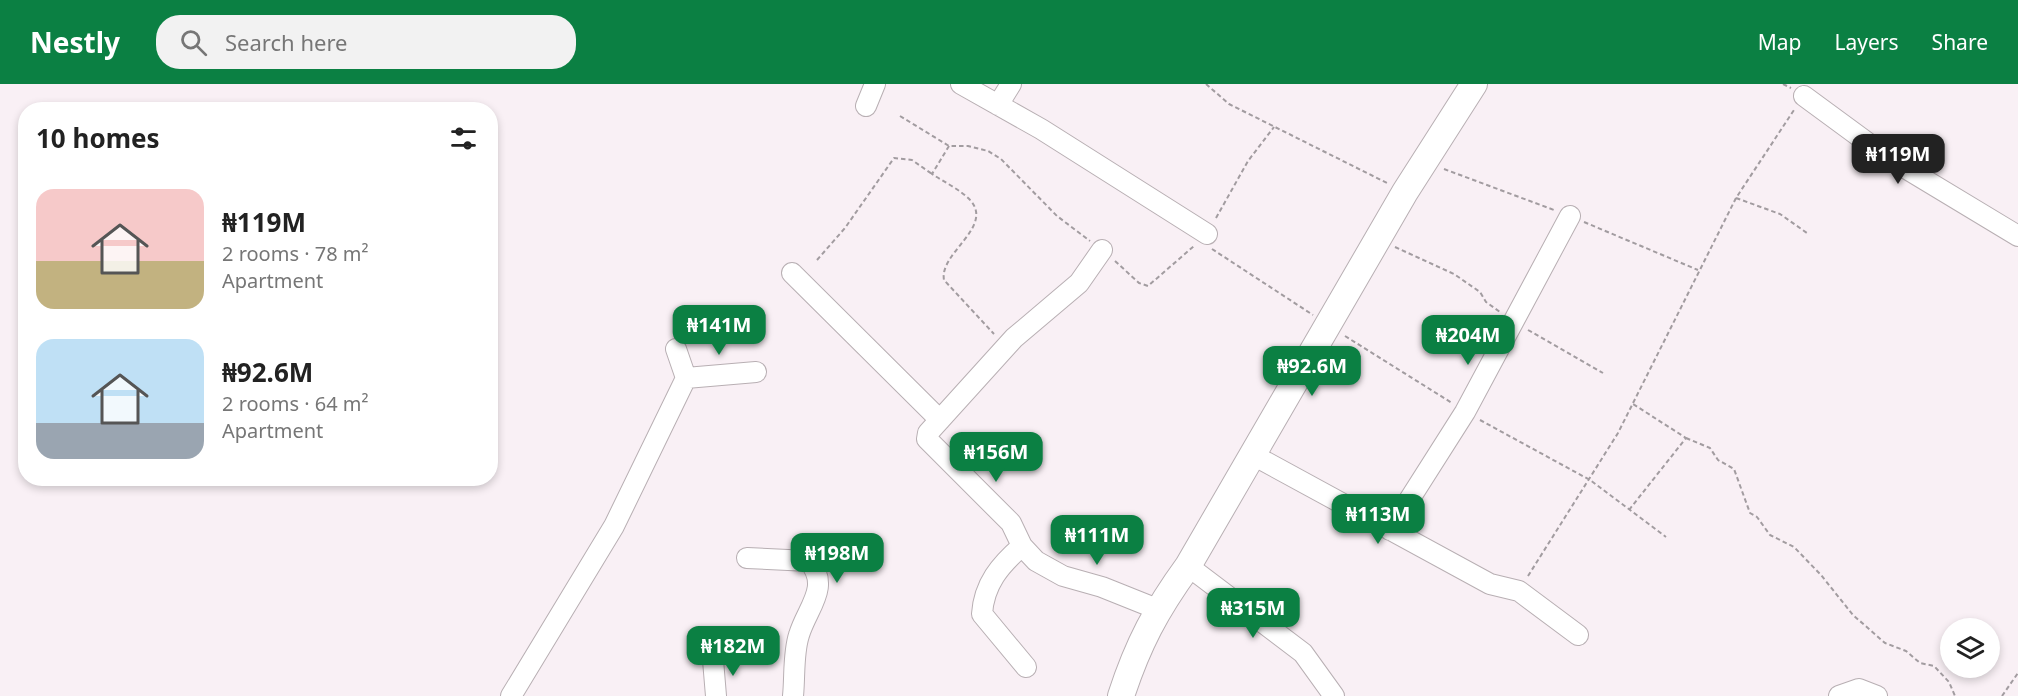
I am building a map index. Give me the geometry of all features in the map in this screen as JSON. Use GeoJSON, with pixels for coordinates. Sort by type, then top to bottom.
{"type":"FeatureCollection","features":[{"type":"Feature","properties":{"kind":"main road"},"geometry":{"type":"LineString","coordinates":[[1121,696],[1131,666],[1157,609],[1188,566],[1405,192],[1474,84]]}},
{"type":"Feature","properties":{"kind":"street"},"geometry":{"type":"LineString","coordinates":[[866,106],[876,84]]}},
{"type":"Feature","properties":{"kind":"street"},"geometry":{"type":"LineString","coordinates":[[961,84],[998,105],[1203,237]]}},
{"type":"Feature","properties":{"kind":"street"},"geometry":{"type":"LineString","coordinates":[[998,105],[1011,84]]}},
{"type":"Feature","properties":{"kind":"street"},"geometry":{"type":"LineString","coordinates":[[1804,96],[1887,157],[2018,236]]}},
{"type":"Feature","properties":{"kind":"street"},"geometry":{"type":"LineString","coordinates":[[1390,530],[1465,412],[1570,216]]}},
{"type":"Feature","properties":{"kind":"street"},"geometry":{"type":"LineString","coordinates":[[1102,250],[1079,283],[1006,346],[928,433],[927,439],[1011,523],[1022,546],[1036,561],[1063,576],[1101,587],[1157,609]]}},
{"type":"Feature","properties":{"kind":"street"},"geometry":{"type":"LineString","coordinates":[[792,273],[940,420]]}},
{"type":"Feature","properties":{"kind":"street"},"geometry":{"type":"LineString","coordinates":[[511,696],[614,526],[686,378],[676,349]]}},
{"type":"Feature","properties":{"kind":"street"},"geometry":{"type":"LineString","coordinates":[[686,378],[756,372]]}},
{"type":"Feature","properties":{"kind":"street"},"geometry":{"type":"LineString","coordinates":[[1253,455],[1490,584],[1519,591],[1578,635]]}},
{"type":"Feature","properties":{"kind":"street"},"geometry":{"type":"LineString","coordinates":[[1022,546],[1004,561],[983,596],[982,614],[1026,667]]}},
{"type":"Feature","properties":{"kind":"street"},"geometry":{"type":"LineString","coordinates":[[747,558],[809,561],[818,572],[819,589],[798,636],[793,696]]}},
{"type":"Feature","properties":{"kind":"street"},"geometry":{"type":"LineString","coordinates":[[1188,566],[1303,653],[1334,696]]}},
{"type":"Feature","properties":{"kind":"street"},"geometry":{"type":"LineString","coordinates":[[713,660],[716,696]]}},
{"type":"Feature","properties":{"kind":"street"},"geometry":{"type":"LineString","coordinates":[[1839,696],[1858,689],[1877,696]]}},
{"type":"Feature","properties":{"kind":"path"},"geometry":{"type":"LineString","coordinates":[[1206,84],[1229,104],[1405,192]]}},
{"type":"Feature","properties":{"kind":"path"},"geometry":{"type":"LineString","coordinates":[[1519,591],[1590,480],[1633,404],[1736,198],[1804,96]]}},
{"type":"Feature","properties":{"kind":"path"},"geometry":{"type":"LineString","coordinates":[[900,116],[949,146],[968,146],[988,151],[1001,159],[1057,216],[1102,250],[1139,283],[1148,286],[1203,237],[1248,161],[1274,127]]}},
{"type":"Feature","properties":{"kind":"path"},"geometry":{"type":"LineString","coordinates":[[932,174],[949,146]]}},
{"type":"Feature","properties":{"kind":"path"},"geometry":{"type":"LineString","coordinates":[[817,260],[845,228],[894,158],[912,160],[969,199],[976,208],[973,228],[944,267],[945,280],[955,295],[1006,346]]}},
{"type":"Feature","properties":{"kind":"path"},"geometry":{"type":"LineString","coordinates":[[1736,198],[1780,214],[1807,233]]}},
{"type":"Feature","properties":{"kind":"path"},"geometry":{"type":"LineString","coordinates":[[1203,237],[1328,325]]}},
{"type":"Feature","properties":{"kind":"path"},"geometry":{"type":"LineString","coordinates":[[1378,239],[1454,274],[1480,292],[1486,303],[1513,321],[1603,373]]}},
{"type":"Feature","properties":{"kind":"path"},"geometry":{"type":"LineString","coordinates":[[1633,404],[1686,438],[1710,448],[1718,460],[1734,469],[1750,513],[1757,517],[1770,535],[1794,547],[1821,575],[1853,615],[1885,643],[1906,651],[1920,663],[1934,666],[1949,682],[1955,696]]}},
{"type":"Feature","properties":{"kind":"path"},"geometry":{"type":"LineString","coordinates":[[1629,510],[1686,438]]}},
{"type":"Feature","properties":{"kind":"path"},"geometry":{"type":"LineString","coordinates":[[1590,480],[1666,537]]}},
{"type":"Feature","properties":{"kind":"path"},"geometry":{"type":"LineString","coordinates":[[2002,696],[2018,673]]}}]}
